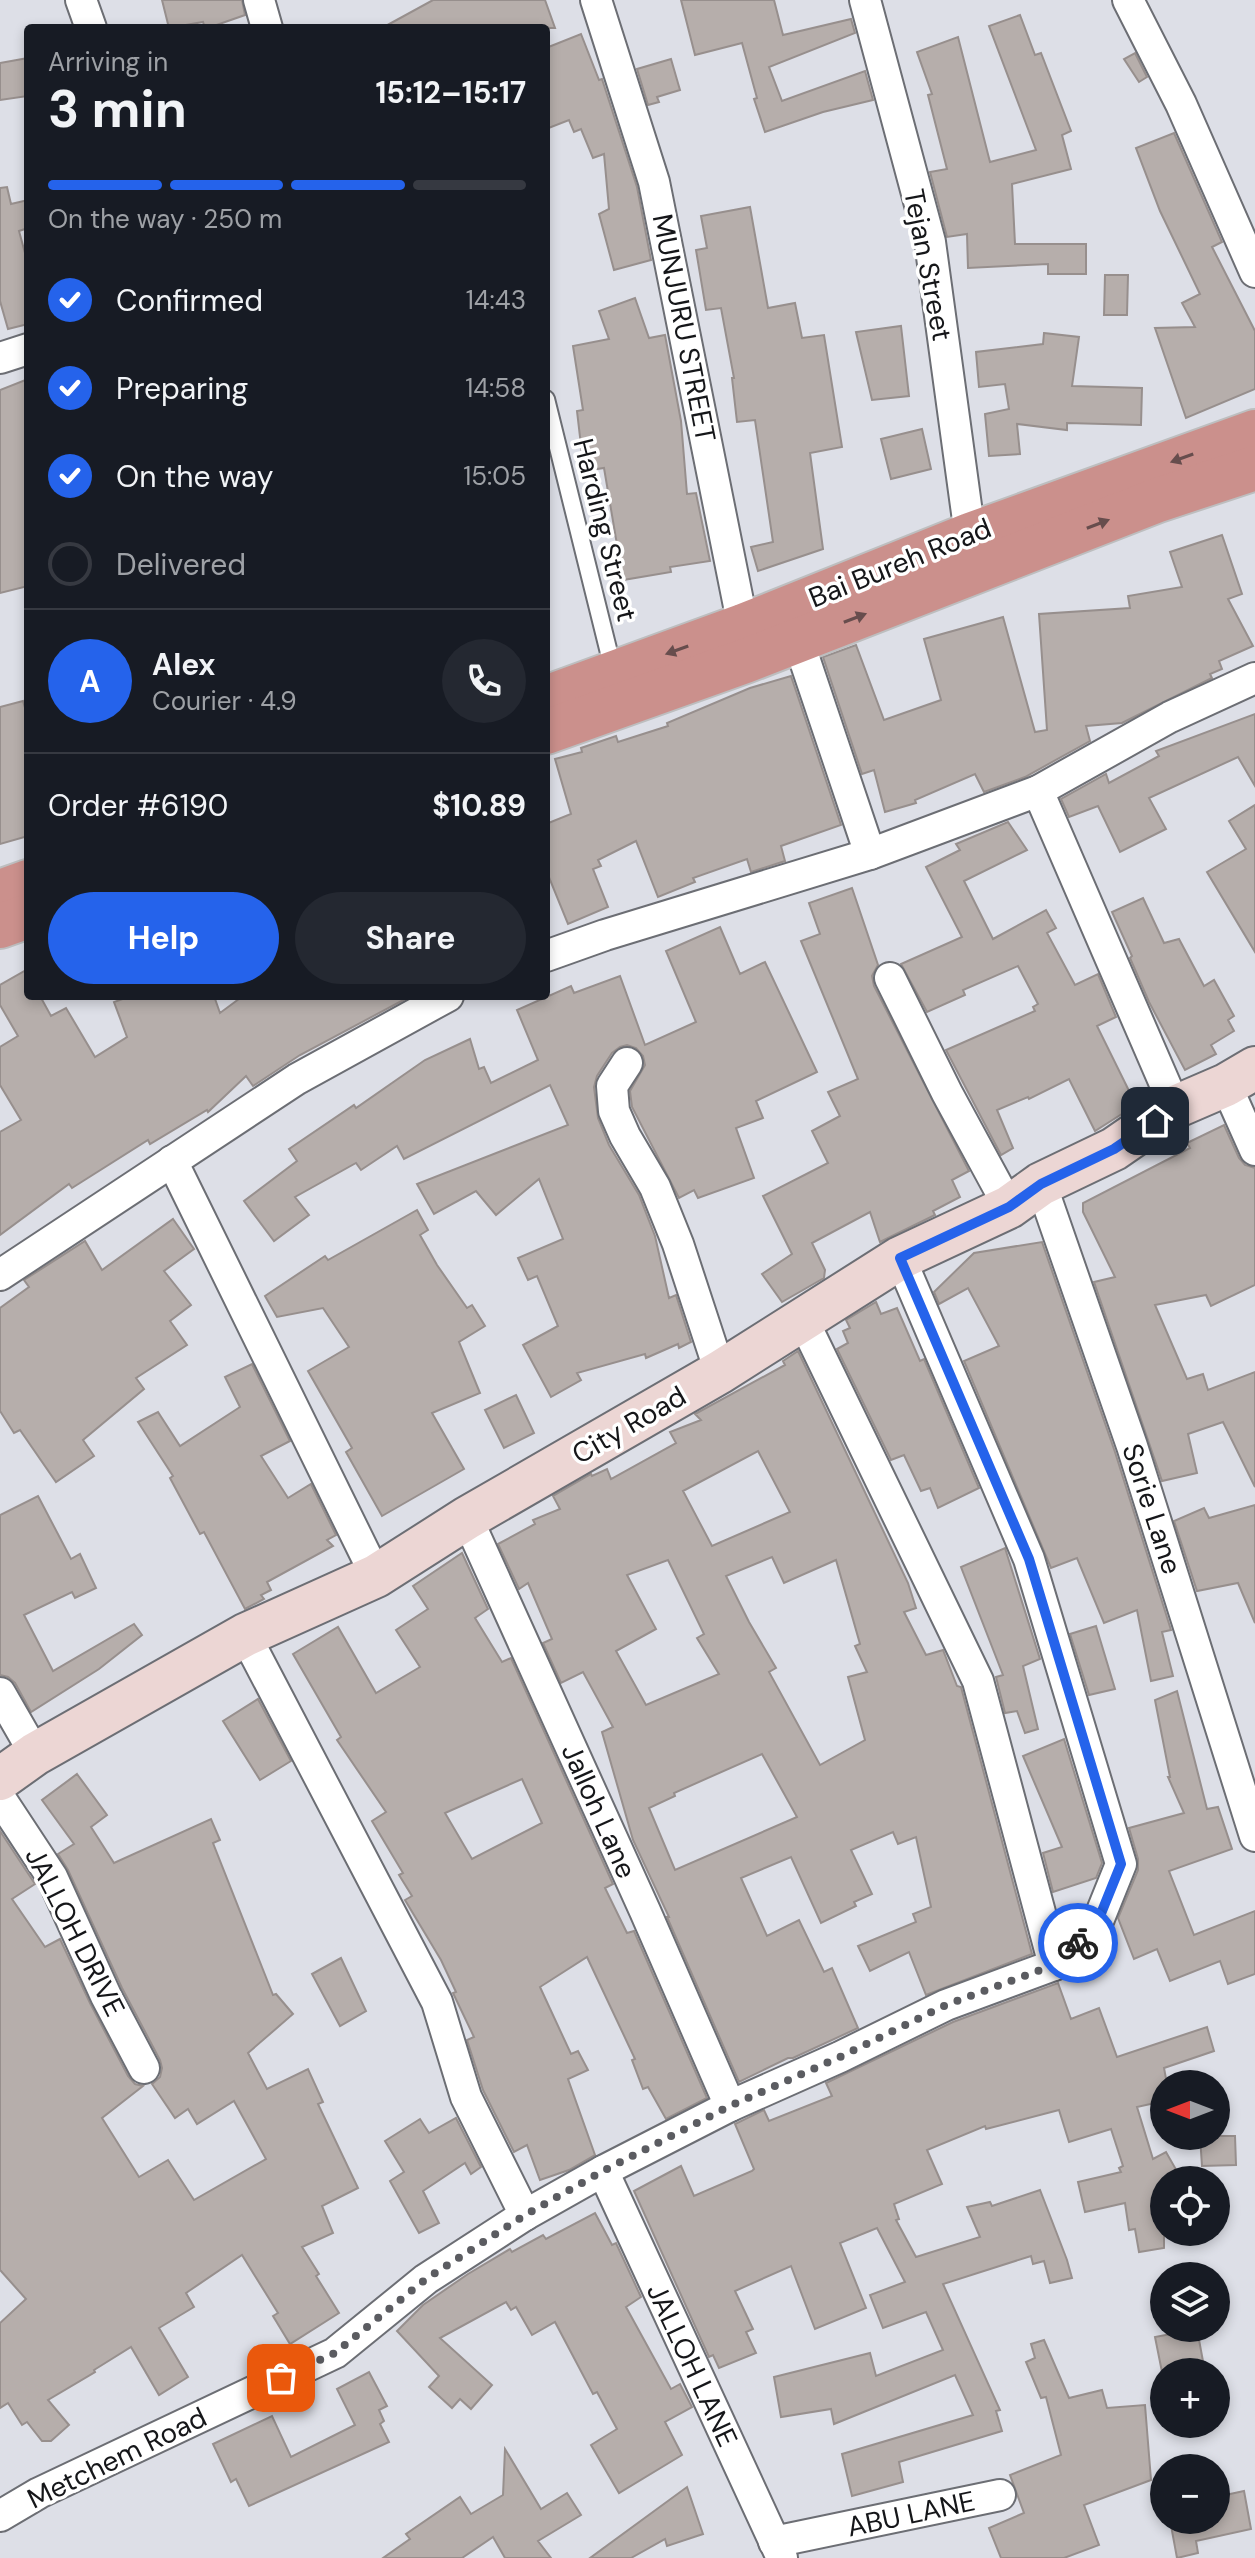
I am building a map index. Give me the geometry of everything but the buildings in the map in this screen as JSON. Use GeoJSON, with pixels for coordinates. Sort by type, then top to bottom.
{"type":"FeatureCollection","features":[{"type":"Feature","properties":{"kind":"highway","name":"Bai Bureh Road"},"geometry":{"type":"LineString","coordinates":[[550,730],[744,644],[970,535],[1255,432]]}},
{"type":"Feature","properties":{"kind":"highway","name":"Bai Bureh Road"},"geometry":{"type":"LineString","coordinates":[[550,697],[614,673],[744,644],[798,640],[1158,500],[1255,468]]}},
{"type":"Feature","properties":{"kind":"highway"},"geometry":{"type":"LineString","coordinates":[[0,892],[24,883]]}},
{"type":"Feature","properties":{"kind":"highway"},"geometry":{"type":"LineString","coordinates":[[0,926],[24,917]]}},
{"type":"Feature","properties":{"kind":"main road","name":"City Road"},"geometry":{"type":"LineString","coordinates":[[0,1779],[35,1754],[245,1635],[376,1576],[467,1518],[720,1372],[900,1258],[1114,1149],[1175,1107],[1240,1076]]}},
{"type":"Feature","properties":{"kind":"street"},"geometry":{"type":"LineString","coordinates":[[81,0],[90,24]]}},
{"type":"Feature","properties":{"kind":"street"},"geometry":{"type":"LineString","coordinates":[[259,0],[266,24]]}},
{"type":"Feature","properties":{"kind":"street","name":"MUNJURU STREET"},"geometry":{"type":"LineString","coordinates":[[596,0],[654,182],[744,644]]}},
{"type":"Feature","properties":{"kind":"street","name":"Tejan Street"},"geometry":{"type":"LineString","coordinates":[[865,0],[874,43],[930,242],[970,535]]}},
{"type":"Feature","properties":{"kind":"street"},"geometry":{"type":"LineString","coordinates":[[1128,0],[1181,104],[1255,272]]}},
{"type":"Feature","properties":{"kind":"street"},"geometry":{"type":"LineString","coordinates":[[0,358],[24,350]]}},
{"type":"Feature","properties":{"kind":"street"},"geometry":{"type":"LineString","coordinates":[[798,640],[870,854]]}},
{"type":"Feature","properties":{"kind":"street"},"geometry":{"type":"LineString","coordinates":[[550,955],[870,854],[1038,791],[1170,717],[1255,678]]}},
{"type":"Feature","properties":{"kind":"street"},"geometry":{"type":"LineString","coordinates":[[1038,791],[1175,1107]]}},
{"type":"Feature","properties":{"kind":"street","name":"Sorie Lane"},"geometry":{"type":"LineString","coordinates":[[890,978],[947,1093],[1025,1195],[1132,1446],[1255,1836]]}},
{"type":"Feature","properties":{"kind":"street"},"geometry":{"type":"LineString","coordinates":[[0,1275],[297,1079],[441,1000]]}},
{"type":"Feature","properties":{"kind":"street"},"geometry":{"type":"LineString","coordinates":[[627,1063],[612,1086],[614,1111],[655,1187],[678,1244],[720,1372]]}},
{"type":"Feature","properties":{"kind":"street"},"geometry":{"type":"LineString","coordinates":[[1240,1076],[1255,1150]]}},
{"type":"Feature","properties":{"kind":"street"},"geometry":{"type":"LineString","coordinates":[[172,1161],[376,1576]]}},
{"type":"Feature","properties":{"kind":"street","name":"Metchem Road"},"geometry":{"type":"LineString","coordinates":[[0,2516],[39,2493],[335,2353],[426,2279],[525,2215],[603,2171],[730,2106],[946,2005],[1054,1965],[1096,1926],[1121,1864],[1029,1559],[900,1258]]}},
{"type":"Feature","properties":{"kind":"street"},"geometry":{"type":"LineString","coordinates":[[802,1318],[978,1681],[1054,1965]]}},
{"type":"Feature","properties":{"kind":"street","name":"Jalloh Lane"},"geometry":{"type":"LineString","coordinates":[[467,1518],[730,2106]]}},
{"type":"Feature","properties":{"kind":"street"},"geometry":{"type":"LineString","coordinates":[[245,1635],[437,2002],[466,2097],[525,2215]]}},
{"type":"Feature","properties":{"kind":"street"},"geometry":{"type":"LineString","coordinates":[[0,1693],[35,1754]]}},
{"type":"Feature","properties":{"kind":"street","name":"JALLOH DRIVE"},"geometry":{"type":"LineString","coordinates":[[0,1798],[52,1877],[106,1996],[144,2068]]}},
{"type":"Feature","properties":{"kind":"street","name":"JALLOH LANE"},"geometry":{"type":"LineString","coordinates":[[603,2171],[778,2550]]}},
{"type":"Feature","properties":{"kind":"street","name":"ABU LANE"},"geometry":{"type":"LineString","coordinates":[[778,2550],[1000,2495]]}},
{"type":"Feature","properties":{"kind":"lane","name":"Harding Street"},"geometry":{"type":"LineString","coordinates":[[550,415],[614,673]]}},
{"type":"Feature","properties":{"kind":"way so far"},"geometry":{"type":"LineString","coordinates":[[281,2378],[335,2353],[426,2279],[525,2215],[603,2171],[730,2106],[946,2005],[1054,1965],[1078,1943]]}},
{"type":"Feature","properties":{"kind":"route"},"geometry":{"type":"LineString","coordinates":[[1078,1943],[1096,1926],[1121,1864],[1029,1559],[900,1258],[1009,1207],[1041,1184],[1114,1149],[1155,1121]]}}]}
